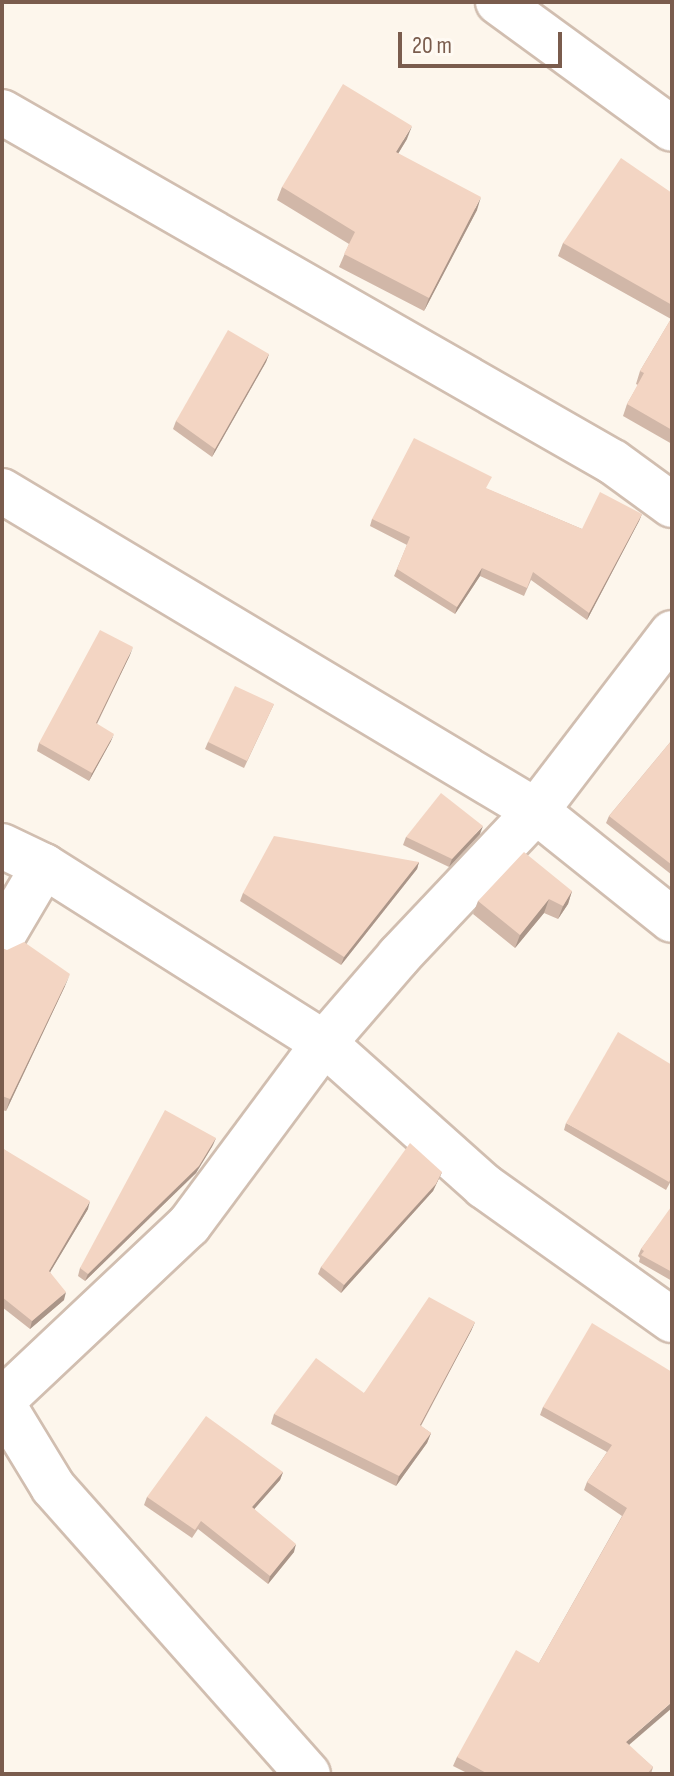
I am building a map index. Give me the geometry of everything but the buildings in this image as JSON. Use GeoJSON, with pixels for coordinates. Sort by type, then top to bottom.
{"type":"FeatureCollection","features":[{"type":"Feature","properties":{"kind":"street"},"geometry":{"type":"LineString","coordinates":[[498,2],[672,129]]}},
{"type":"Feature","properties":{"kind":"street"},"geometry":{"type":"LineString","coordinates":[[2,112],[613,462],[672,505]]}},
{"type":"Feature","properties":{"kind":"street"},"geometry":{"type":"LineString","coordinates":[[2,491],[536,811],[672,920]]}},
{"type":"Feature","properties":{"kind":"street"},"geometry":{"type":"LineString","coordinates":[[308,1774],[53,1487],[2,1402],[189,1225],[324,1043],[399,956],[536,811],[672,633]]}},
{"type":"Feature","properties":{"kind":"street"},"geometry":{"type":"LineString","coordinates":[[2,846],[44,866],[324,1043],[484,1186],[672,1320]]}},
{"type":"Feature","properties":{"kind":"street"},"geometry":{"type":"LineString","coordinates":[[2,937],[44,866]]}}]}
